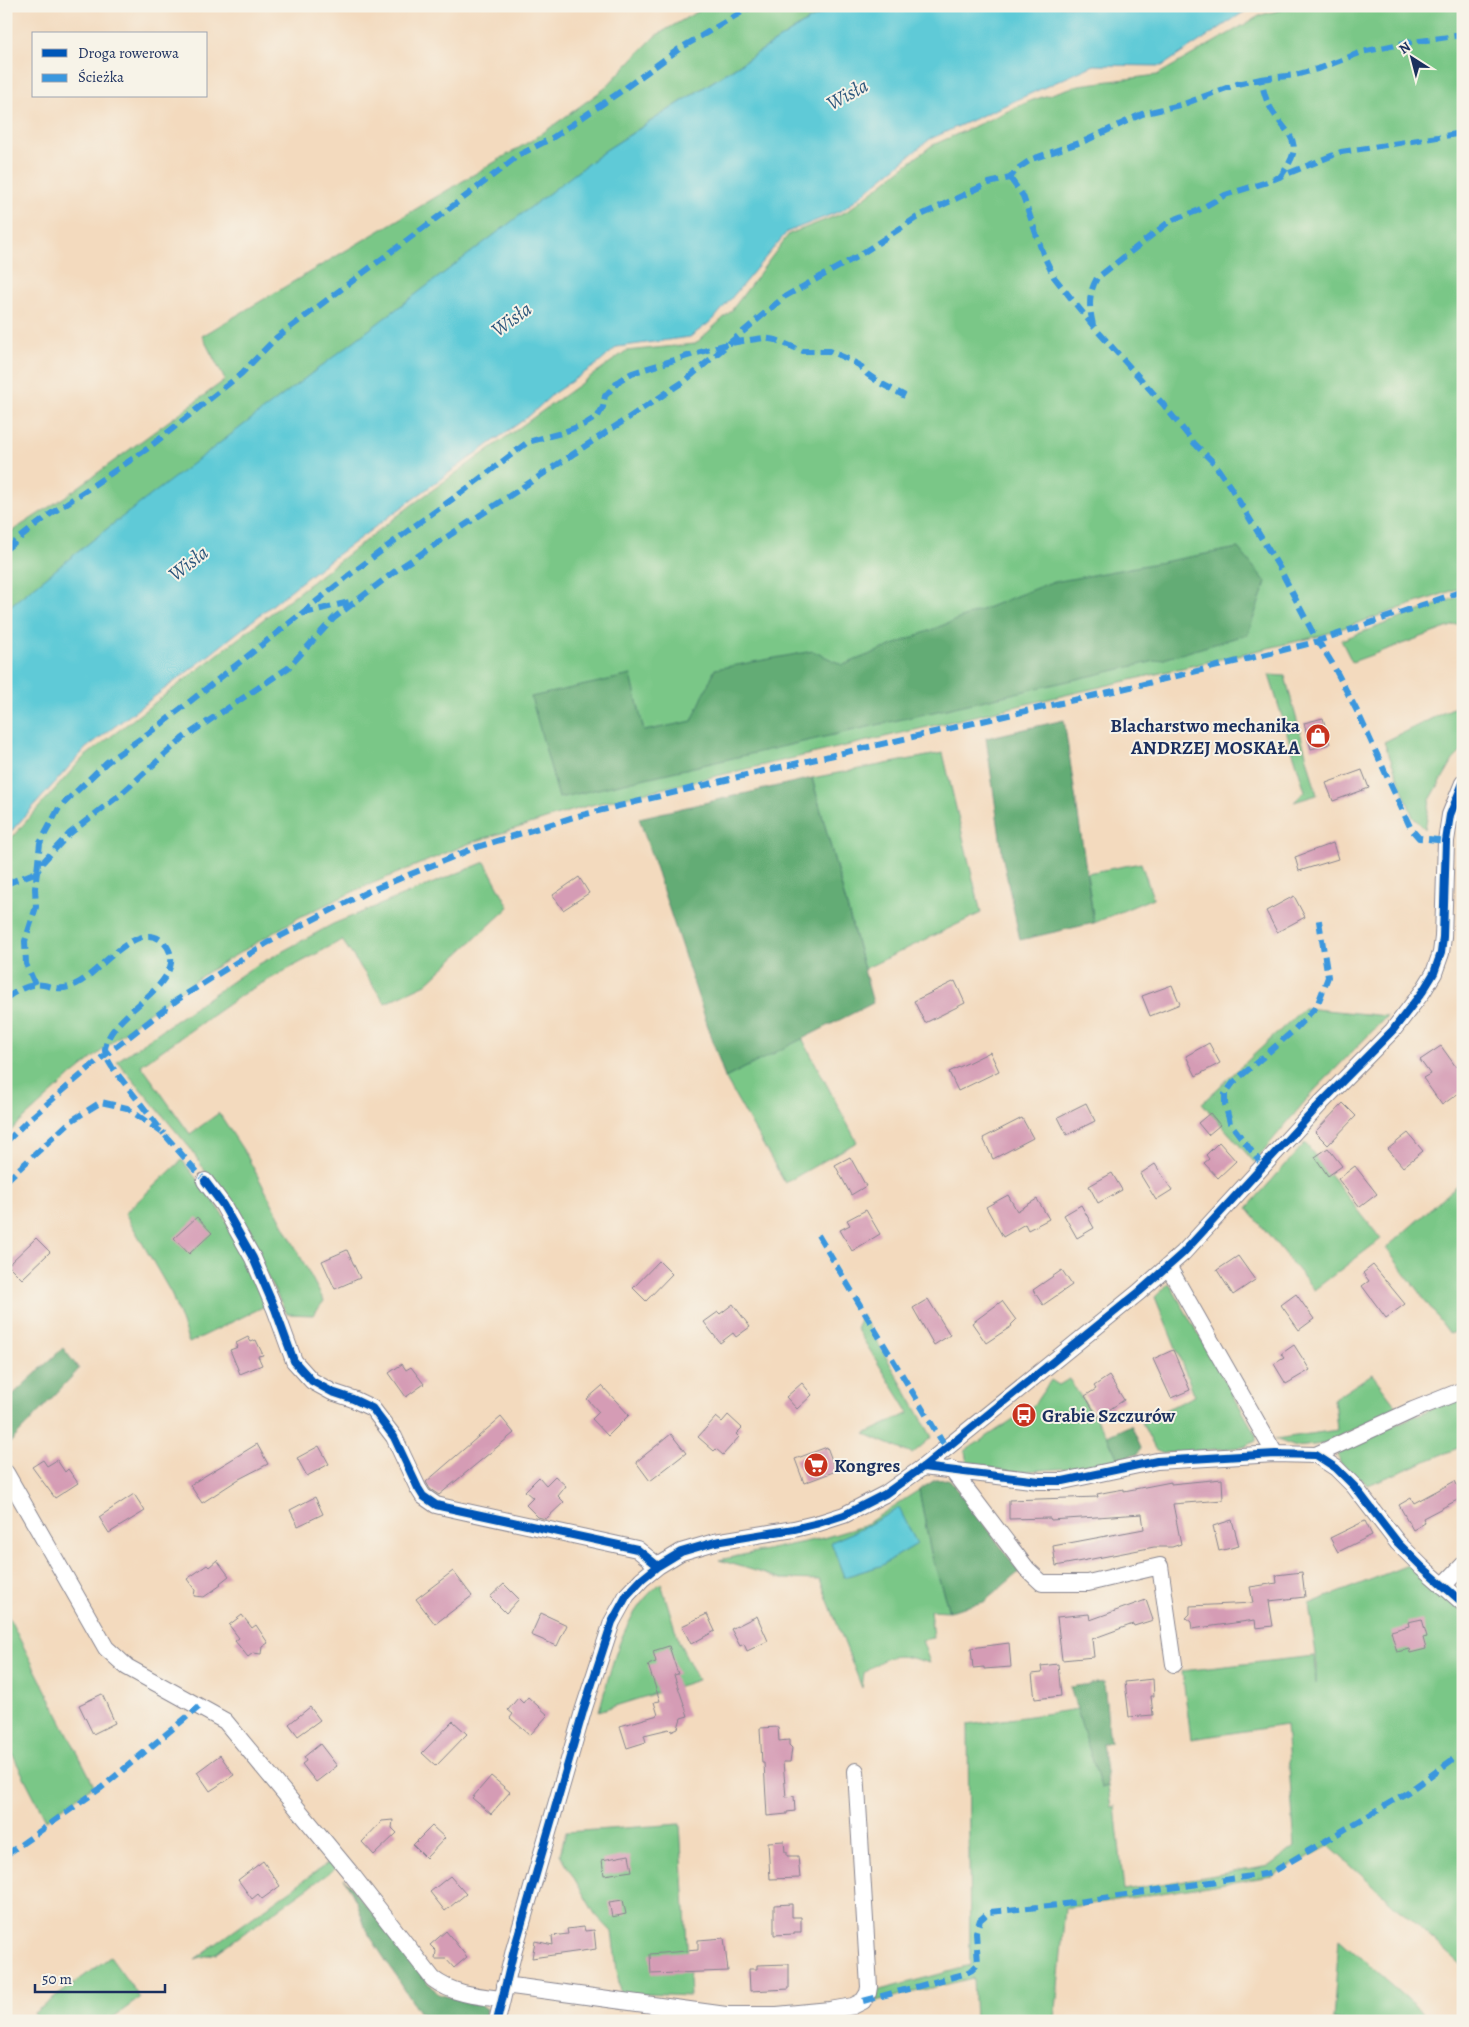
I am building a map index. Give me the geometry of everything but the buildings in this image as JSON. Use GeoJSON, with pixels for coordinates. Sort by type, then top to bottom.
{"type":"FeatureCollection","features":[{"type":"Feature","properties":{"kind":"street"},"geometry":{"type":"LineString","coordinates":[[497,2021],[503,1992],[602,1650],[612,1622],[627,1595],[658,1566],[682,1552],[703,1545],[794,1529],[844,1515],[885,1494],[923,1467],[1140,1292],[1168,1266],[1206,1229],[1321,1103],[1393,1030],[1423,991],[1434,973],[1441,953],[1443,937],[1446,841],[1450,815],[1463,783]]}},
{"type":"Feature","properties":{"kind":"street"},"geometry":{"type":"LineString","coordinates":[[205,1181],[223,1205],[253,1258],[275,1309],[294,1361],[312,1381],[332,1392],[372,1408],[394,1437],[418,1488],[426,1499],[444,1507],[637,1549],[658,1566]]}},
{"type":"Feature","properties":{"kind":"street"},"geometry":{"type":"LineString","coordinates":[[1168,1266],[1275,1454]]}},
{"type":"Feature","properties":{"kind":"street"},"geometry":{"type":"LineString","coordinates":[[923,1467],[1039,1481],[1063,1480],[1157,1461],[1275,1454],[1316,1455],[1413,1410],[1463,1390]]}},
{"type":"Feature","properties":{"kind":"street"},"geometry":{"type":"LineString","coordinates":[[1316,1455],[1336,1468],[1354,1486],[1398,1543],[1463,1603]]}},
{"type":"Feature","properties":{"kind":"street"},"geometry":{"type":"LineString","coordinates":[[951,1469],[1027,1569],[1042,1583],[1088,1583],[1160,1566],[1174,1664]]}},
{"type":"Feature","properties":{"kind":"street"},"geometry":{"type":"LineString","coordinates":[[6,1473],[106,1648],[127,1667],[225,1721],[349,1871],[432,1978],[444,1987],[472,1996],[503,1992],[726,2015],[777,2015],[853,2006],[863,2000],[868,1993],[869,1987],[856,1771]]}},
{"type":"Feature","properties":{"kind":"street"},"geometry":{"type":"LineString","coordinates":[[1443,1586],[1463,1565]]}},
{"type":"Feature","properties":{"kind":"green space"},"geometry":{"type":"Polygon","coordinates":[[[707,6],[836,6],[806,22],[606,150],[6,612],[6,535],[66,496],[225,380],[202,336],[537,137],[604,89],[655,36],[707,6]]]}},
{"type":"Feature","properties":{"kind":"green space"},"geometry":{"type":"Polygon","coordinates":[[[1297,6],[1463,6],[1463,587],[1320,636],[587,806],[473,842],[359,889],[300,917],[209,971],[144,1016],[71,1076],[6,1135],[6,844],[83,758],[413,504],[626,351],[695,344],[731,311],[789,234],[846,212],[931,146],[1030,101],[1079,85],[1157,75],[1261,15],[1297,6]]]}},
{"type":"Feature","properties":{"kind":"green space"},"geometry":{"type":"Polygon","coordinates":[[[1238,548],[1266,582],[1248,634],[1164,659],[559,798],[531,697],[631,675],[644,731],[692,721],[715,669],[813,651],[843,665],[1049,583],[1238,548]]]}},
{"type":"Feature","properties":{"kind":"green space"},"geometry":{"type":"Polygon","coordinates":[[[1463,595],[1463,622],[1352,662],[1341,640],[1463,595]]]}},
{"type":"Feature","properties":{"kind":"green space"},"geometry":{"type":"Polygon","coordinates":[[[1269,675],[1285,676],[1317,795],[1294,802],[1305,791],[1269,675]]]}},
{"type":"Feature","properties":{"kind":"green space"},"geometry":{"type":"Polygon","coordinates":[[[1463,703],[1463,750],[1453,760],[1430,800],[1425,829],[1413,817],[1384,742],[1463,703]]]}},
{"type":"Feature","properties":{"kind":"green space"},"geometry":{"type":"Polygon","coordinates":[[[1064,720],[1094,923],[1020,940],[1003,859],[986,738],[1064,720]]]}},
{"type":"Feature","properties":{"kind":"green space"},"geometry":{"type":"Polygon","coordinates":[[[943,753],[981,913],[864,969],[812,778],[943,753]]]}},
{"type":"Feature","properties":{"kind":"green space"},"geometry":{"type":"Polygon","coordinates":[[[812,778],[873,1003],[725,1078],[639,818],[812,778]]]}},
{"type":"Feature","properties":{"kind":"green space"},"geometry":{"type":"Polygon","coordinates":[[[485,862],[509,907],[426,984],[385,1003],[342,940],[246,992],[141,1065],[190,1134],[219,1113],[247,1156],[324,1301],[313,1315],[287,1314],[238,1221],[190,1148],[117,1061],[250,969],[333,924],[485,862]]]}},
{"type":"Feature","properties":{"kind":"green space"},"geometry":{"type":"Polygon","coordinates":[[[1141,863],[1153,898],[1094,923],[1087,873],[1141,863]]]}},
{"type":"Feature","properties":{"kind":"green space"},"geometry":{"type":"Polygon","coordinates":[[[1304,1008],[1387,1016],[1312,1093],[1254,1162],[1202,1103],[1304,1008]]]}},
{"type":"Feature","properties":{"kind":"green space"},"geometry":{"type":"Polygon","coordinates":[[[802,1038],[857,1142],[785,1183],[725,1078],[802,1038]]]}},
{"type":"Feature","properties":{"kind":"green space"},"geometry":{"type":"Polygon","coordinates":[[[1305,1143],[1381,1239],[1314,1290],[1247,1208],[1305,1143]]]}},
{"type":"Feature","properties":{"kind":"green space"},"geometry":{"type":"Polygon","coordinates":[[[182,1160],[218,1207],[239,1242],[267,1305],[189,1343],[171,1293],[125,1213],[182,1160]]]}},
{"type":"Feature","properties":{"kind":"green space"},"geometry":{"type":"Polygon","coordinates":[[[1462,1181],[1463,1329],[1450,1334],[1386,1248],[1462,1181]]]}},
{"type":"Feature","properties":{"kind":"green space"},"geometry":{"type":"Polygon","coordinates":[[[1169,1283],[1256,1435],[1256,1441],[1244,1447],[1164,1453],[1155,1449],[1141,1421],[1195,1396],[1155,1297],[1169,1283]]]}},
{"type":"Feature","properties":{"kind":"green space"},"geometry":{"type":"Polygon","coordinates":[[[862,1315],[932,1437],[912,1454],[865,1434],[909,1413],[856,1328],[862,1315]]]}},
{"type":"Feature","properties":{"kind":"green space"},"geometry":{"type":"Polygon","coordinates":[[[63,1348],[79,1369],[6,1447],[6,1401],[63,1348]]]}},
{"type":"Feature","properties":{"kind":"green space"},"geometry":{"type":"Polygon","coordinates":[[[1372,1374],[1398,1408],[1323,1444],[1296,1447],[1275,1439],[1337,1430],[1334,1399],[1372,1374]]]}},
{"type":"Feature","properties":{"kind":"green space"},"geometry":{"type":"Polygon","coordinates":[[[1069,1379],[1107,1436],[1118,1459],[1070,1468],[1015,1472],[967,1464],[965,1451],[1033,1406],[1051,1380],[1059,1385],[1069,1379]]]}},
{"type":"Feature","properties":{"kind":"green space"},"geometry":{"type":"Polygon","coordinates":[[[1463,1395],[1463,1446],[1368,1485],[1340,1463],[1338,1455],[1342,1448],[1463,1395]]]}},
{"type":"Feature","properties":{"kind":"green space"},"geometry":{"type":"Polygon","coordinates":[[[1131,1425],[1141,1447],[1138,1454],[1118,1459],[1107,1436],[1131,1425]]]}},
{"type":"Feature","properties":{"kind":"green space"},"geometry":{"type":"Polygon","coordinates":[[[948,1479],[967,1500],[1019,1572],[984,1602],[949,1611],[931,1553],[919,1490],[935,1480],[948,1479]]]}},
{"type":"Feature","properties":{"kind":"green space"},"geometry":{"type":"Polygon","coordinates":[[[919,1490],[931,1553],[949,1611],[930,1610],[933,1638],[922,1640],[930,1663],[902,1656],[889,1658],[864,1673],[862,1688],[820,1580],[782,1579],[719,1560],[823,1538],[863,1526],[919,1490]]]}},
{"type":"Feature","properties":{"kind":"green space"},"geometry":{"type":"Polygon","coordinates":[[[1408,1565],[1463,1612],[1463,1967],[1329,1846],[1272,1876],[1065,1908],[1055,2021],[975,2021],[973,1978],[877,2001],[876,1991],[970,1966],[968,1725],[1078,1709],[1101,1788],[1108,1786],[1111,1807],[1115,1806],[1124,1890],[1270,1866],[1295,1847],[1286,1725],[1191,1739],[1182,1671],[1314,1656],[1316,1684],[1316,1655],[1309,1604],[1408,1565]]]}},
{"type":"Feature","properties":{"kind":"green space"},"geometry":{"type":"Polygon","coordinates":[[[661,1583],[679,1642],[698,1680],[599,1711],[620,1641],[637,1609],[661,1583]]]}},
{"type":"Feature","properties":{"kind":"green space"},"geometry":{"type":"Polygon","coordinates":[[[6,1612],[94,1785],[46,1820],[6,1742],[6,1612]]]}},
{"type":"Feature","properties":{"kind":"green space"},"geometry":{"type":"Polygon","coordinates":[[[1104,1682],[1110,1743],[1102,1743],[1108,1786],[1101,1788],[1070,1687],[1104,1682]]]}},
{"type":"Feature","properties":{"kind":"green space"},"geometry":{"type":"Polygon","coordinates":[[[680,1824],[690,1996],[620,1993],[612,1932],[595,1914],[560,1854],[566,1832],[680,1824]]]}},
{"type":"Feature","properties":{"kind":"green space"},"geometry":{"type":"Polygon","coordinates":[[[329,1862],[336,1868],[216,1953],[195,1959],[329,1862]]]}},
{"type":"Feature","properties":{"kind":"green space"},"geometry":{"type":"Polygon","coordinates":[[[344,1878],[438,1994],[480,2005],[486,2009],[485,2021],[436,2021],[419,2012],[366,1930],[358,1905],[344,1878]]]}},
{"type":"Feature","properties":{"kind":"green space"},"geometry":{"type":"Polygon","coordinates":[[[1339,1939],[1433,2021],[1333,2021],[1339,1939]]]}},
{"type":"Feature","properties":{"kind":"green space"},"geometry":{"type":"Polygon","coordinates":[[[110,1957],[140,1998],[108,2021],[37,2021],[34,2013],[110,1957]]]}},
{"type":"Feature","properties":{"kind":"water","name":"Wisła"},"geometry":{"type":"Polygon","coordinates":[[[836,6],[1253,6],[1162,66],[1094,65],[930,139],[843,210],[787,232],[713,320],[690,337],[617,347],[599,363],[554,393],[529,416],[315,571],[203,660],[86,748],[6,837],[6,609],[113,524],[606,150],[806,22],[836,6]]]}},
{"type":"Feature","properties":{"kind":"water"},"geometry":{"type":"Polygon","coordinates":[[[899,1508],[917,1544],[880,1566],[844,1577],[831,1542],[861,1529],[899,1508]]]}},
{"type":"Feature","properties":{"kind":"marked path"},"geometry":{"type":"LineString","coordinates":[[6,549],[49,515],[147,449],[241,374],[276,338],[519,155],[552,138],[679,49],[752,6]]}},
{"type":"Feature","properties":{"kind":"marked path"},"geometry":{"type":"LineString","coordinates":[[1261,79],[1295,75],[1321,68],[1362,52],[1405,43],[1463,35]]}},
{"type":"Feature","properties":{"kind":"marked path"},"geometry":{"type":"LineString","coordinates":[[35,984],[26,964],[25,941],[36,907],[35,888],[37,872],[43,862],[69,834],[121,794],[183,738],[288,668],[334,618],[398,569],[686,380],[784,297],[858,256],[919,216],[989,183],[1010,178],[1017,169],[1032,159],[1087,140],[1142,114],[1184,104],[1237,84],[1261,79],[1269,105],[1292,139],[1294,146],[1293,154],[1280,177]]}},
{"type":"Feature","properties":{"kind":"marked path"},"geometry":{"type":"LineString","coordinates":[[1093,325],[1090,301],[1097,278],[1170,221],[1197,211],[1225,195],[1267,182],[1341,152],[1463,133]]}},
{"type":"Feature","properties":{"kind":"marked path"},"geometry":{"type":"LineString","coordinates":[[1010,178],[1023,196],[1043,254],[1054,277],[1094,327],[1163,404],[1194,443],[1214,463],[1231,488],[1279,567],[1313,633],[1332,663],[1359,715],[1411,829],[1419,838],[1446,841]]}},
{"type":"Feature","properties":{"kind":"marked path"},"geometry":{"type":"LineString","coordinates":[[301,614],[348,576],[528,442],[561,433],[585,424],[598,416],[603,407],[605,396],[620,380],[632,373],[730,343],[763,338],[776,340],[803,351],[829,351],[859,365],[867,374],[880,383],[905,396]]}},
{"type":"Feature","properties":{"kind":"marked path"},"geometry":{"type":"LineString","coordinates":[[6,1142],[26,1122],[100,1059],[177,1000],[267,943],[367,892],[477,847],[574,817],[1312,643],[1463,591]]}},
{"type":"Feature","properties":{"kind":"marked path"},"geometry":{"type":"LineString","coordinates":[[6,884],[37,872],[40,843],[59,808],[107,762],[160,725],[301,614],[353,601]]}},
{"type":"Feature","properties":{"kind":"marked path"},"geometry":{"type":"LineString","coordinates":[[1263,1166],[1230,1123],[1225,1104],[1225,1094],[1233,1083],[1293,1031],[1317,1006],[1328,977],[1318,915]]}},
{"type":"Feature","properties":{"kind":"marked path"},"geometry":{"type":"LineString","coordinates":[[6,998],[30,986],[39,985],[64,988],[78,983],[119,950],[142,937],[153,936],[163,942],[171,957],[167,974],[159,985],[115,1027],[108,1038],[105,1050],[106,1057],[112,1067],[164,1134]]}},
{"type":"Feature","properties":{"kind":"marked path"},"geometry":{"type":"LineString","coordinates":[[6,1181],[71,1121],[101,1102],[127,1108],[164,1134],[205,1181]]}},
{"type":"Feature","properties":{"kind":"marked path"},"geometry":{"type":"LineString","coordinates":[[818,1235],[946,1448]]}},
{"type":"Feature","properties":{"kind":"marked path"},"geometry":{"type":"LineString","coordinates":[[6,1855],[101,1788],[199,1707]]}},
{"type":"Feature","properties":{"kind":"marked path"},"geometry":{"type":"LineString","coordinates":[[863,2001],[964,1974],[972,1970],[978,1964],[976,1932],[980,1920],[989,1912],[1058,1905],[1271,1873],[1408,1792],[1463,1752]]}},
{"type":"Feature","properties":{"kind":"cycle path"},"geometry":{"type":"LineString","coordinates":[[497,2021],[514,1950],[584,1708],[612,1622],[627,1595],[658,1566],[681,1552],[715,1542],[819,1523],[844,1515],[885,1494],[923,1467],[1139,1292],[1183,1253],[1321,1103],[1393,1030],[1423,991],[1434,973],[1441,953],[1443,937],[1446,841],[1450,815],[1463,783]]}},
{"type":"Feature","properties":{"kind":"cycle path"},"geometry":{"type":"LineString","coordinates":[[205,1181],[223,1205],[253,1258],[275,1309],[294,1361],[312,1381],[332,1392],[372,1408],[394,1437],[423,1496],[436,1505],[444,1507],[637,1549],[658,1566]]}},
{"type":"Feature","properties":{"kind":"cycle path"},"geometry":{"type":"LineString","coordinates":[[923,1467],[1039,1481],[1063,1481],[1157,1461],[1275,1454],[1316,1455],[1336,1468],[1354,1486],[1398,1543],[1463,1603]]}},
{"type":"Feature","properties":{"kind":"place","name":"Blacharstwo mechanika ANDRZEJ MOSKAŁA"},"geometry":{"type":"Point","coordinates":[1318,736]}},
{"type":"Feature","properties":{"kind":"place","name":"Grabie Szczurów"},"geometry":{"type":"Point","coordinates":[1024,1415]}},
{"type":"Feature","properties":{"kind":"place","name":"Kongres"},"geometry":{"type":"Point","coordinates":[816,1465]}}]}
